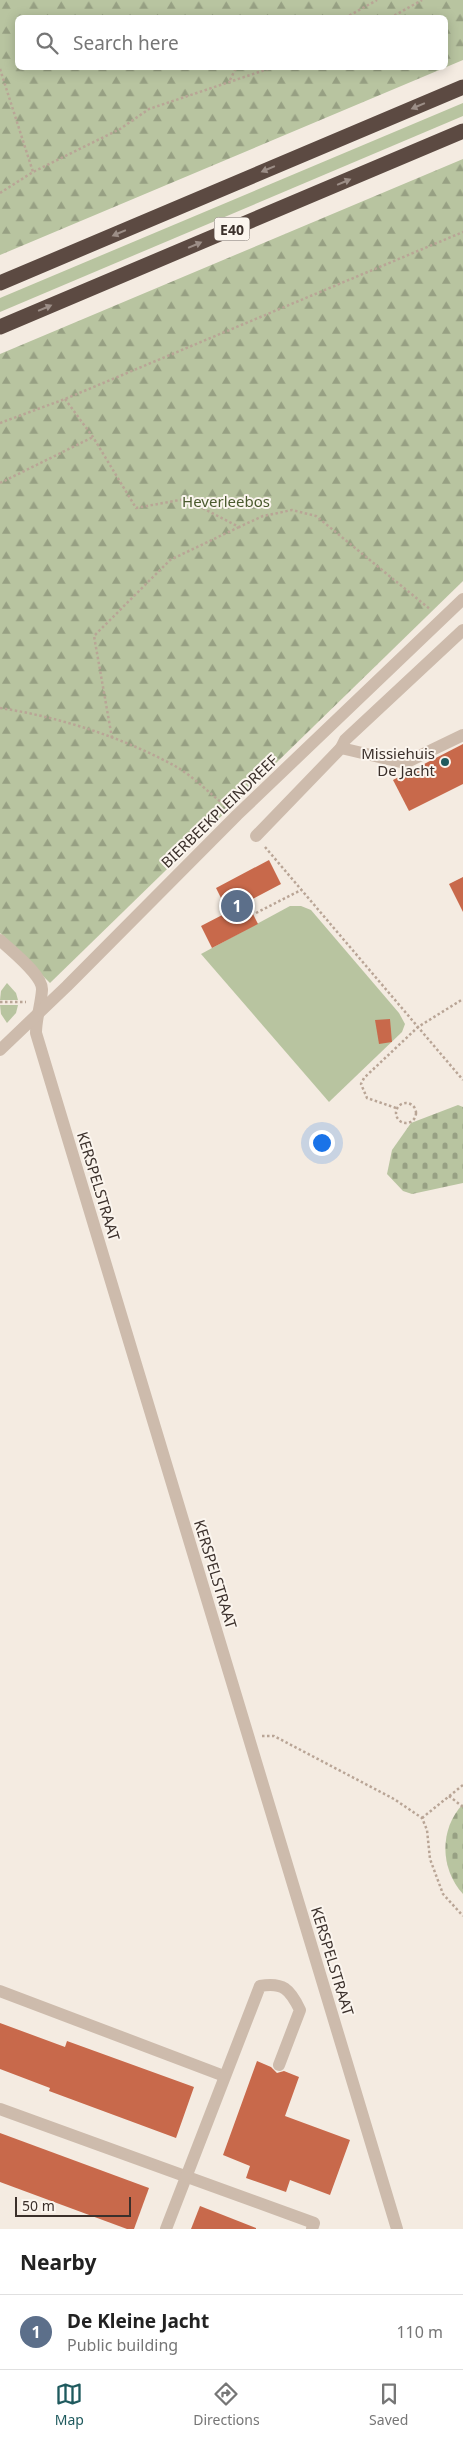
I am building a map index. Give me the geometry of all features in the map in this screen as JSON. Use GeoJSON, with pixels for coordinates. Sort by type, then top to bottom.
{"type":"FeatureCollection","features":[{"type":"Feature","properties":{"kind":"highway"},"geometry":{"type":"LineString","coordinates":[[0,283],[463,87]]}},
{"type":"Feature","properties":{"kind":"highway","name":"E40"},"geometry":{"type":"LineString","coordinates":[[0,327],[463,131]]}},
{"type":"Feature","properties":{"kind":"street","name":"BIERBEEKPLEINDREEF"},"geometry":{"type":"LineString","coordinates":[[0,1050],[237,815],[463,599]]}},
{"type":"Feature","properties":{"kind":"street"},"geometry":{"type":"LineString","coordinates":[[256,836],[341,748],[345,740],[463,630]]}},
{"type":"Feature","properties":{"kind":"street"},"geometry":{"type":"LineString","coordinates":[[341,748],[404,763],[463,735]]}},
{"type":"Feature","properties":{"kind":"street","name":"KERSPELSTRAAT"},"geometry":{"type":"LineString","coordinates":[[0,940],[39,978],[42,988],[36,1016],[36,1033],[397,2229]]}},
{"type":"Feature","properties":{"kind":"street"},"geometry":{"type":"LineString","coordinates":[[166,2229],[260,1986],[275,1983],[292,1993],[300,2010],[279,2065]]}},
{"type":"Feature","properties":{"kind":"street"},"geometry":{"type":"LineString","coordinates":[[0,1991],[224,2076]]}},
{"type":"Feature","properties":{"kind":"street"},"geometry":{"type":"LineString","coordinates":[[0,2109],[185,2176],[314,2227]]}},
{"type":"Feature","properties":{"kind":"path"},"geometry":{"type":"LineString","coordinates":[[350,15],[378,0]]}},
{"type":"Feature","properties":{"kind":"path"},"geometry":{"type":"LineString","coordinates":[[395,15],[422,0]]}},
{"type":"Feature","properties":{"kind":"path"},"geometry":{"type":"LineString","coordinates":[[0,69],[33,172]]}},
{"type":"Feature","properties":{"kind":"path"},"geometry":{"type":"LineString","coordinates":[[230,80],[235,70]]}},
{"type":"Feature","properties":{"kind":"path"},"geometry":{"type":"LineString","coordinates":[[0,193],[33,172],[120,129],[149,108],[264,70]]}},
{"type":"Feature","properties":{"kind":"path"},"geometry":{"type":"LineString","coordinates":[[0,423],[65,399],[463,232]]}},
{"type":"Feature","properties":{"kind":"path"},"geometry":{"type":"LineString","coordinates":[[65,399],[93,437],[136,508],[185,500],[239,527]]}},
{"type":"Feature","properties":{"kind":"path"},"geometry":{"type":"LineString","coordinates":[[0,484],[93,437]]}},
{"type":"Feature","properties":{"kind":"path"},"geometry":{"type":"LineString","coordinates":[[112,738],[94,636],[170,560],[263,516],[292,510],[316,516],[442,619]]}},
{"type":"Feature","properties":{"kind":"path"},"geometry":{"type":"LineString","coordinates":[[0,708],[33,713],[112,738],[176,767],[237,815]]}},
{"type":"Feature","properties":{"kind":"path"},"geometry":{"type":"LineString","coordinates":[[256,836],[463,1080]]}},
{"type":"Feature","properties":{"kind":"path"},"geometry":{"type":"LineString","coordinates":[[256,913],[301,890]]}},
{"type":"Feature","properties":{"kind":"path"},"geometry":{"type":"LineString","coordinates":[[396,1108],[366,1098],[361,1084],[364,1078],[418,1027],[463,999]]}},
{"type":"Feature","properties":{"kind":"path"},"geometry":{"type":"LineString","coordinates":[[0,1002],[39,1002]]}},
{"type":"Feature","properties":{"kind":"path"},"geometry":{"type":"LineString","coordinates":[[401,1103],[411,1104],[415,1109],[414,1119],[409,1123],[399,1121],[395,1115],[396,1108],[401,1103]]}},
{"type":"Feature","properties":{"kind":"path"},"geometry":{"type":"LineString","coordinates":[[248,1736],[274,1736],[394,1799],[422,1818],[427,1830],[430,1859],[443,1894],[463,1916]]}},
{"type":"Feature","properties":{"kind":"path"},"geometry":{"type":"LineString","coordinates":[[422,1818],[463,1785]]}},
{"type":"Feature","properties":{"kind":"path"},"geometry":{"type":"LineString","coordinates":[[450,1796],[463,1807]]}},
{"type":"Feature","properties":{"kind":"green space"},"geometry":{"type":"Polygon","coordinates":[[[0,0],[463,0],[463,60],[448,66],[448,15],[15,15],[15,70],[439,70],[0,255],[0,0]]]}},
{"type":"Feature","properties":{"kind":"green space"},"geometry":{"type":"Polygon","coordinates":[[[463,103],[463,116],[0,312],[0,298],[463,103]]]}},
{"type":"Feature","properties":{"kind":"green space","name":"Heverleebos"},"geometry":{"type":"Polygon","coordinates":[[[463,159],[463,581],[50,983],[0,933],[0,354],[463,159]]]}},
{"type":"Feature","properties":{"kind":"green space"},"geometry":{"type":"Polygon","coordinates":[[[290,906],[301,906],[311,910],[399,1013],[405,1024],[402,1032],[329,1102],[201,954],[290,906]]]}},
{"type":"Feature","properties":{"kind":"green space"},"geometry":{"type":"Polygon","coordinates":[[[7,983],[16,993],[18,1000],[0,1000],[1,991],[7,983]]]}},
{"type":"Feature","properties":{"kind":"green space"},"geometry":{"type":"Polygon","coordinates":[[[0,1005],[18,1005],[16,1013],[7,1023],[1,1014],[0,1005]]]}},
{"type":"Feature","properties":{"kind":"green space"},"geometry":{"type":"Polygon","coordinates":[[[458,1105],[463,1107],[463,1183],[412,1194],[403,1191],[387,1174],[392,1150],[411,1123],[458,1105]]]}},
{"type":"Feature","properties":{"kind":"green space"},"geometry":{"type":"Polygon","coordinates":[[[463,1804],[463,1894],[455,1884],[450,1873],[445,1849],[450,1825],[455,1814],[463,1804]]]}},
{"type":"Feature","properties":{"kind":"building","name":"Missiehuis De Jacht"},"geometry":{"type":"Polygon","coordinates":[[[463,744],[463,784],[409,811],[393,780],[463,744]]]}},
{"type":"Feature","properties":{"kind":"building"},"geometry":{"type":"Polygon","coordinates":[[[269,860],[281,884],[247,902],[258,924],[212,948],[201,926],[228,912],[216,888],[269,860]]]}},
{"type":"Feature","properties":{"kind":"building"},"geometry":{"type":"Polygon","coordinates":[[[463,877],[463,912],[449,884],[463,877]]]}},
{"type":"Feature","properties":{"kind":"building"},"geometry":{"type":"Polygon","coordinates":[[[390,1019],[392,1042],[379,1044],[375,1020],[390,1019]]]}},
{"type":"Feature","properties":{"kind":"building"},"geometry":{"type":"Polygon","coordinates":[[[0,2023],[65,2047],[67,2041],[194,2087],[176,2138],[49,2091],[50,2088],[0,2069],[0,2023]]]}},
{"type":"Feature","properties":{"kind":"building"},"geometry":{"type":"Polygon","coordinates":[[[257,2061],[271,2067],[277,2073],[284,2071],[299,2077],[285,2116],[350,2140],[330,2195],[290,2180],[286,2192],[246,2178],[250,2166],[223,2155],[257,2061]]]}},
{"type":"Feature","properties":{"kind":"building"},"geometry":{"type":"Polygon","coordinates":[[[0,2133],[149,2188],[134,2229],[127,2229],[0,2182],[0,2133]]]}},
{"type":"Feature","properties":{"kind":"building"},"geometry":{"type":"Polygon","coordinates":[[[200,2206],[256,2228],[256,2229],[191,2229],[200,2206]]]}},
{"type":"Feature","properties":{"kind":"place","name":"Missiehuis De Jacht"},"geometry":{"type":"Point","coordinates":[445,762]}},
{"type":"Feature","properties":{"kind":"place","name":"De Kleine Jacht"},"geometry":{"type":"Point","coordinates":[237,906]}}]}
